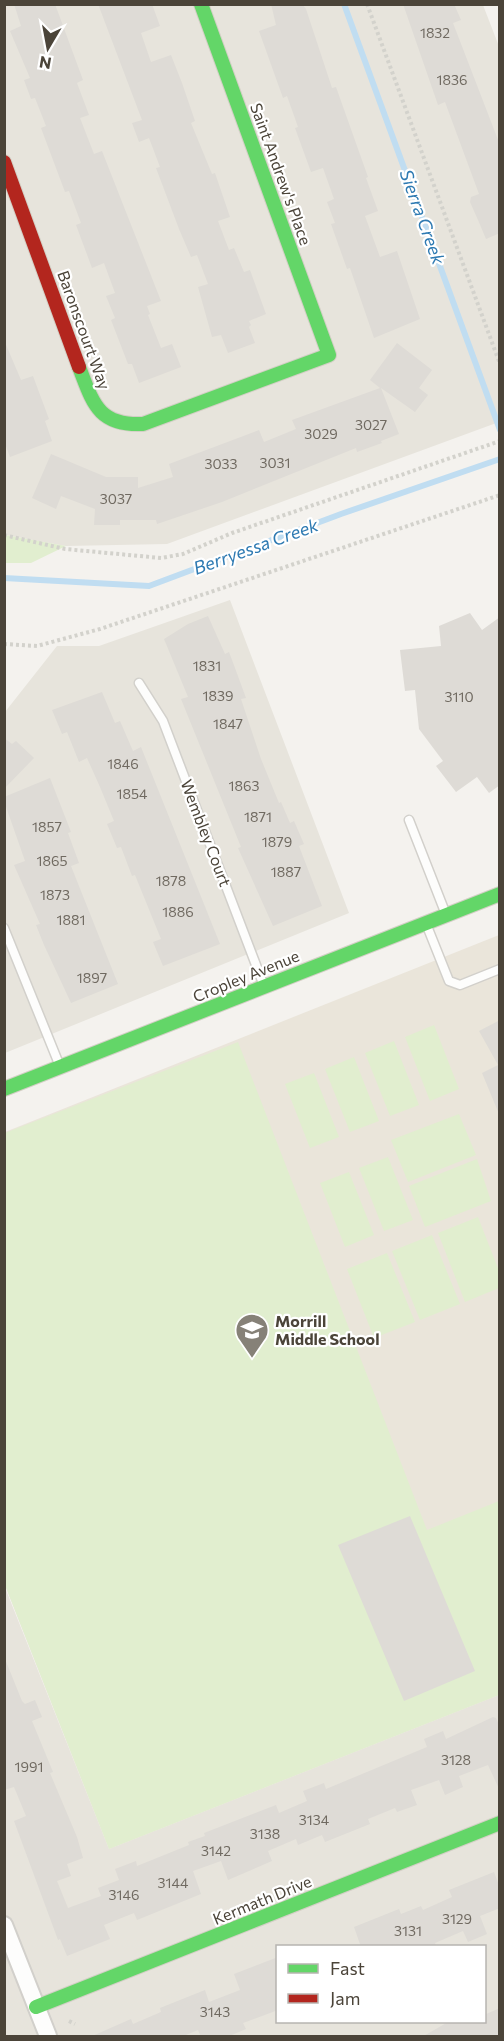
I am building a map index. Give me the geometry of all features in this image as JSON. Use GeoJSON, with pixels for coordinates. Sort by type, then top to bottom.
{"type":"FeatureCollection","features":[{"type":"Feature","properties":{"kind":"street","name":"Saint Andrew's Place"},"geometry":{"type":"LineString","coordinates":[[201,4],[329,355]]}},
{"type":"Feature","properties":{"kind":"street","name":"Baronscourt Way"},"geometry":{"type":"LineString","coordinates":[[4,162],[93,404],[114,423],[128,426],[143,424],[329,355]]}},
{"type":"Feature","properties":{"kind":"street","name":"Cropley Avenue"},"geometry":{"type":"LineString","coordinates":[[4,1089],[500,894]]}},
{"type":"Feature","properties":{"kind":"street","name":"Kermath Drive"},"geometry":{"type":"LineString","coordinates":[[36,2007],[500,1823]]}},
{"type":"Feature","properties":{"kind":"street"},"geometry":{"type":"LineString","coordinates":[[4,1925],[48,2037]]}},
{"type":"Feature","properties":{"kind":"lane","name":"Wembley Court"},"geometry":{"type":"LineString","coordinates":[[139,682],[163,721],[265,987]]}},
{"type":"Feature","properties":{"kind":"lane"},"geometry":{"type":"LineString","coordinates":[[409,820],[446,915]]}},
{"type":"Feature","properties":{"kind":"lane"},"geometry":{"type":"LineString","coordinates":[[426,923],[448,981],[460,985],[500,969]]}},
{"type":"Feature","properties":{"kind":"lane"},"geometry":{"type":"LineString","coordinates":[[4,928],[61,1067]]}},
{"type":"Feature","properties":{"kind":"path"},"geometry":{"type":"LineString","coordinates":[[367,4],[500,364]]}},
{"type":"Feature","properties":{"kind":"path"},"geometry":{"type":"LineString","coordinates":[[4,535],[65,549],[161,558],[183,555],[242,529],[500,441]]}},
{"type":"Feature","properties":{"kind":"path"},"geometry":{"type":"LineString","coordinates":[[4,644],[37,646],[99,629],[500,495]]}},
{"type":"Feature","properties":{"kind":"path"},"geometry":{"type":"LineString","coordinates":[[69,2021],[75,2024]]}},
{"type":"Feature","properties":{"kind":"shaded area"},"geometry":{"type":"Polygon","coordinates":[[[4,5],[483,5],[500,49],[499,422],[167,544],[66,546],[5,535],[4,5]]]}},
{"type":"Feature","properties":{"kind":"shaded area"},"geometry":{"type":"Polygon","coordinates":[[[230,600],[349,913],[5,1053],[5,712],[57,646],[99,646],[230,600]]]}},
{"type":"Feature","properties":{"kind":"shaded area","name":"Morrill Middle School"},"geometry":{"type":"Polygon","coordinates":[[[499,935],[499,1695],[109,1849],[5,1585],[5,1132],[499,935]]]}},
{"type":"Feature","properties":{"kind":"shaded area"},"geometry":{"type":"Polygon","coordinates":[[[4,1585],[109,1849],[499,1695],[499,2036],[5,2036],[4,1585]]]}},
{"type":"Feature","properties":{"kind":"green space"},"geometry":{"type":"Polygon","coordinates":[[[5,535],[66,546],[31,563],[5,563],[5,535]]]}},
{"type":"Feature","properties":{"kind":"green space"},"geometry":{"type":"Polygon","coordinates":[[[434,1025],[459,1089],[430,1101],[405,1037],[434,1025]]]}},
{"type":"Feature","properties":{"kind":"green space"},"geometry":{"type":"Polygon","coordinates":[[[394,1041],[419,1105],[390,1116],[365,1053],[394,1041]]]}},
{"type":"Feature","properties":{"kind":"green space","name":"Morrill Middle School"},"geometry":{"type":"Polygon","coordinates":[[[238,1042],[427,1530],[499,1501],[499,1695],[109,1849],[5,1585],[5,1133],[238,1042]]]}},
{"type":"Feature","properties":{"kind":"green space"},"geometry":{"type":"Polygon","coordinates":[[[354,1057],[379,1121],[350,1132],[325,1069],[354,1057]]]}},
{"type":"Feature","properties":{"kind":"green space"},"geometry":{"type":"Polygon","coordinates":[[[314,1073],[339,1137],[310,1148],[285,1084],[314,1073]]]}},
{"type":"Feature","properties":{"kind":"green space"},"geometry":{"type":"Polygon","coordinates":[[[459,1114],[476,1155],[408,1182],[391,1140],[459,1114]]]}},
{"type":"Feature","properties":{"kind":"green space"},"geometry":{"type":"Polygon","coordinates":[[[388,1157],[413,1220],[384,1231],[359,1168],[388,1157]]]}},
{"type":"Feature","properties":{"kind":"green space"},"geometry":{"type":"Polygon","coordinates":[[[477,1159],[491,1201],[425,1227],[409,1186],[477,1159]]]}},
{"type":"Feature","properties":{"kind":"green space"},"geometry":{"type":"Polygon","coordinates":[[[349,1172],[374,1235],[345,1247],[320,1183],[349,1172]]]}},
{"type":"Feature","properties":{"kind":"green space"},"geometry":{"type":"Polygon","coordinates":[[[478,1217],[499,1271],[499,1288],[465,1302],[438,1233],[478,1217]]]}},
{"type":"Feature","properties":{"kind":"green space"},"geometry":{"type":"Polygon","coordinates":[[[432,1235],[460,1304],[420,1320],[392,1251],[432,1235]]]}},
{"type":"Feature","properties":{"kind":"green space"},"geometry":{"type":"Polygon","coordinates":[[[387,1253],[415,1322],[374,1338],[347,1269],[387,1253]]]}},
{"type":"Feature","properties":{"kind":"building"},"geometry":{"type":"Polygon","coordinates":[[[14,4],[55,4],[83,80],[77,83],[89,115],[80,118],[94,154],[102,151],[161,301],[147,306],[150,314],[148,315],[161,348],[172,344],[181,367],[139,383],[132,364],[128,364],[111,320],[115,318],[106,296],[115,293],[104,263],[92,268],[76,225],[81,223],[69,191],[65,192],[41,128],[46,126],[35,98],[31,99],[24,80],[30,78],[10,31],[21,26],[14,4]]]}},
{"type":"Feature","properties":{"kind":"building"},"geometry":{"type":"Polygon","coordinates":[[[98,4],[152,4],[160,26],[141,33],[151,62],[171,55],[195,121],[191,123],[212,174],[215,173],[230,217],[218,221],[229,250],[234,248],[244,272],[250,270],[266,314],[249,321],[255,343],[228,353],[221,335],[212,337],[198,287],[208,284],[197,255],[191,257],[179,229],[156,168],[160,167],[149,138],[139,142],[132,123],[142,120],[98,4]]]}},
{"type":"Feature","properties":{"kind":"building"},"geometry":{"type":"Polygon","coordinates":[[[271,4],[302,4],[306,9],[332,88],[336,87],[368,177],[366,178],[378,211],[365,216],[380,257],[397,251],[420,319],[374,338],[350,268],[347,269],[331,224],[335,223],[327,202],[334,199],[323,168],[311,172],[295,128],[298,127],[287,96],[283,98],[259,31],[276,25],[271,4]]]}},
{"type":"Feature","properties":{"kind":"building"},"geometry":{"type":"Polygon","coordinates":[[[403,4],[454,4],[461,20],[453,23],[500,145],[500,233],[486,239],[470,202],[471,197],[479,194],[445,102],[438,105],[403,4]]]}},
{"type":"Feature","properties":{"kind":"building"},"geometry":{"type":"Polygon","coordinates":[[[4,340],[21,380],[33,376],[49,419],[45,421],[52,441],[10,457],[4,441],[4,340]]]}},
{"type":"Feature","properties":{"kind":"building"},"geometry":{"type":"Polygon","coordinates":[[[397,343],[432,370],[419,388],[428,395],[415,412],[381,388],[399,434],[381,441],[382,443],[357,452],[356,448],[222,502],[157,524],[156,520],[120,520],[120,525],[94,525],[95,509],[61,496],[56,509],[32,498],[51,454],[106,477],[138,477],[138,488],[173,477],[169,464],[259,430],[264,442],[296,429],[292,420],[380,388],[370,380],[397,343]]]}},
{"type":"Feature","properties":{"kind":"building"},"geometry":{"type":"Polygon","coordinates":[[[470,613],[482,630],[500,617],[500,785],[489,793],[477,777],[456,792],[436,766],[443,761],[419,729],[415,690],[405,691],[400,650],[441,646],[439,626],[470,613]]]}},
{"type":"Feature","properties":{"kind":"building"},"geometry":{"type":"Polygon","coordinates":[[[208,616],[225,654],[229,652],[246,698],[241,699],[261,759],[279,803],[281,802],[290,823],[294,821],[304,844],[299,846],[322,906],[273,926],[238,848],[241,847],[181,699],[188,697],[164,639],[188,624],[208,616]]]}},
{"type":"Feature","properties":{"kind":"building"},"geometry":{"type":"Polygon","coordinates":[[[102,692],[115,723],[120,721],[133,751],[141,747],[220,944],[163,966],[153,942],[161,939],[135,875],[132,876],[121,847],[117,848],[107,824],[114,821],[100,787],[87,758],[79,762],[67,732],[62,734],[52,710],[102,692]]]}},
{"type":"Feature","properties":{"kind":"building"},"geometry":{"type":"Polygon","coordinates":[[[4,738],[12,744],[16,741],[34,758],[4,789],[4,738]]]}},
{"type":"Feature","properties":{"kind":"building"},"geometry":{"type":"Polygon","coordinates":[[[50,778],[71,832],[68,833],[79,863],[71,866],[118,984],[71,1003],[44,945],[36,925],[40,924],[14,865],[25,861],[4,801],[4,797],[50,778]]]}},
{"type":"Feature","properties":{"kind":"building"},"geometry":{"type":"Polygon","coordinates":[[[500,1020],[499,1114],[482,1073],[498,1065],[479,1031],[500,1020]]]}},
{"type":"Feature","properties":{"kind":"building"},"geometry":{"type":"Polygon","coordinates":[[[410,1516],[475,1671],[404,1701],[338,1545],[410,1516]]]}},
{"type":"Feature","properties":{"kind":"building"},"geometry":{"type":"Polygon","coordinates":[[[5,1659],[22,1701],[25,1704],[35,1700],[42,1717],[32,1721],[53,1772],[50,1773],[77,1837],[83,1858],[67,1864],[71,1876],[57,1881],[68,1908],[101,1896],[98,1888],[119,1880],[115,1869],[136,1861],[137,1866],[189,1845],[188,1842],[205,1836],[204,1833],[276,1805],[279,1813],[307,1801],[303,1791],[324,1783],[326,1789],[427,1747],[424,1739],[443,1731],[446,1739],[493,1717],[496,1718],[500,1727],[500,1791],[488,1765],[459,1776],[463,1787],[445,1795],[439,1780],[411,1790],[417,1805],[397,1812],[395,1808],[368,1819],[370,1824],[325,1842],[322,1835],[298,1845],[296,1839],[268,1851],[272,1861],[228,1880],[221,1861],[193,1871],[201,1894],[137,1920],[134,1913],[104,1925],[110,1939],[67,1956],[60,1939],[58,1940],[14,1821],[26,1816],[14,1787],[4,1790],[5,1659]]]}},
{"type":"Feature","properties":{"kind":"building"},"geometry":{"type":"Polygon","coordinates":[[[494,1872],[500,1888],[500,1908],[480,1916],[487,1934],[468,1942],[463,1931],[435,1943],[436,1945],[360,1945],[354,1927],[399,1909],[401,1914],[421,1906],[423,1910],[452,1897],[449,1890],[494,1872]]]}},
{"type":"Feature","properties":{"kind":"building"},"geometry":{"type":"Polygon","coordinates":[[[276,1958],[276,2011],[243,2023],[246,2029],[227,2037],[201,2037],[198,2030],[181,2037],[90,2037],[131,2019],[133,2024],[161,2012],[160,2008],[205,1990],[209,2002],[240,1990],[234,1974],[276,1958]]]}},
{"type":"Feature","properties":{"kind":"building"},"geometry":{"type":"Polygon","coordinates":[[[500,2008],[500,2037],[422,2037],[446,2023],[486,2023],[486,2014],[500,2008]]]}},
{"type":"Feature","properties":{"kind":"waterway","name":"Sierra Creek"},"geometry":{"type":"LineString","coordinates":[[344,4],[500,430]]}},
{"type":"Feature","properties":{"kind":"waterway","name":"Berryessa Creek"},"geometry":{"type":"LineString","coordinates":[[4,578],[149,586],[341,514],[500,459]]}},
{"type":"Feature","properties":{"kind":"traffic: fast"},"geometry":{"type":"LineString","coordinates":[[79,367],[99,410],[116,421],[143,424],[329,355],[201,4]]}},
{"type":"Feature","properties":{"kind":"traffic: fast"},"geometry":{"type":"LineString","coordinates":[[4,1089],[500,894]]}},
{"type":"Feature","properties":{"kind":"traffic: fast"},"geometry":{"type":"LineString","coordinates":[[36,2007],[500,1823]]}},
{"type":"Feature","properties":{"kind":"traffic: jam"},"geometry":{"type":"LineString","coordinates":[[4,162],[79,367]]}},
{"type":"Feature","properties":{"kind":"place","name":"Morrill Middle School"},"geometry":{"type":"Point","coordinates":[252,1359]}}]}
